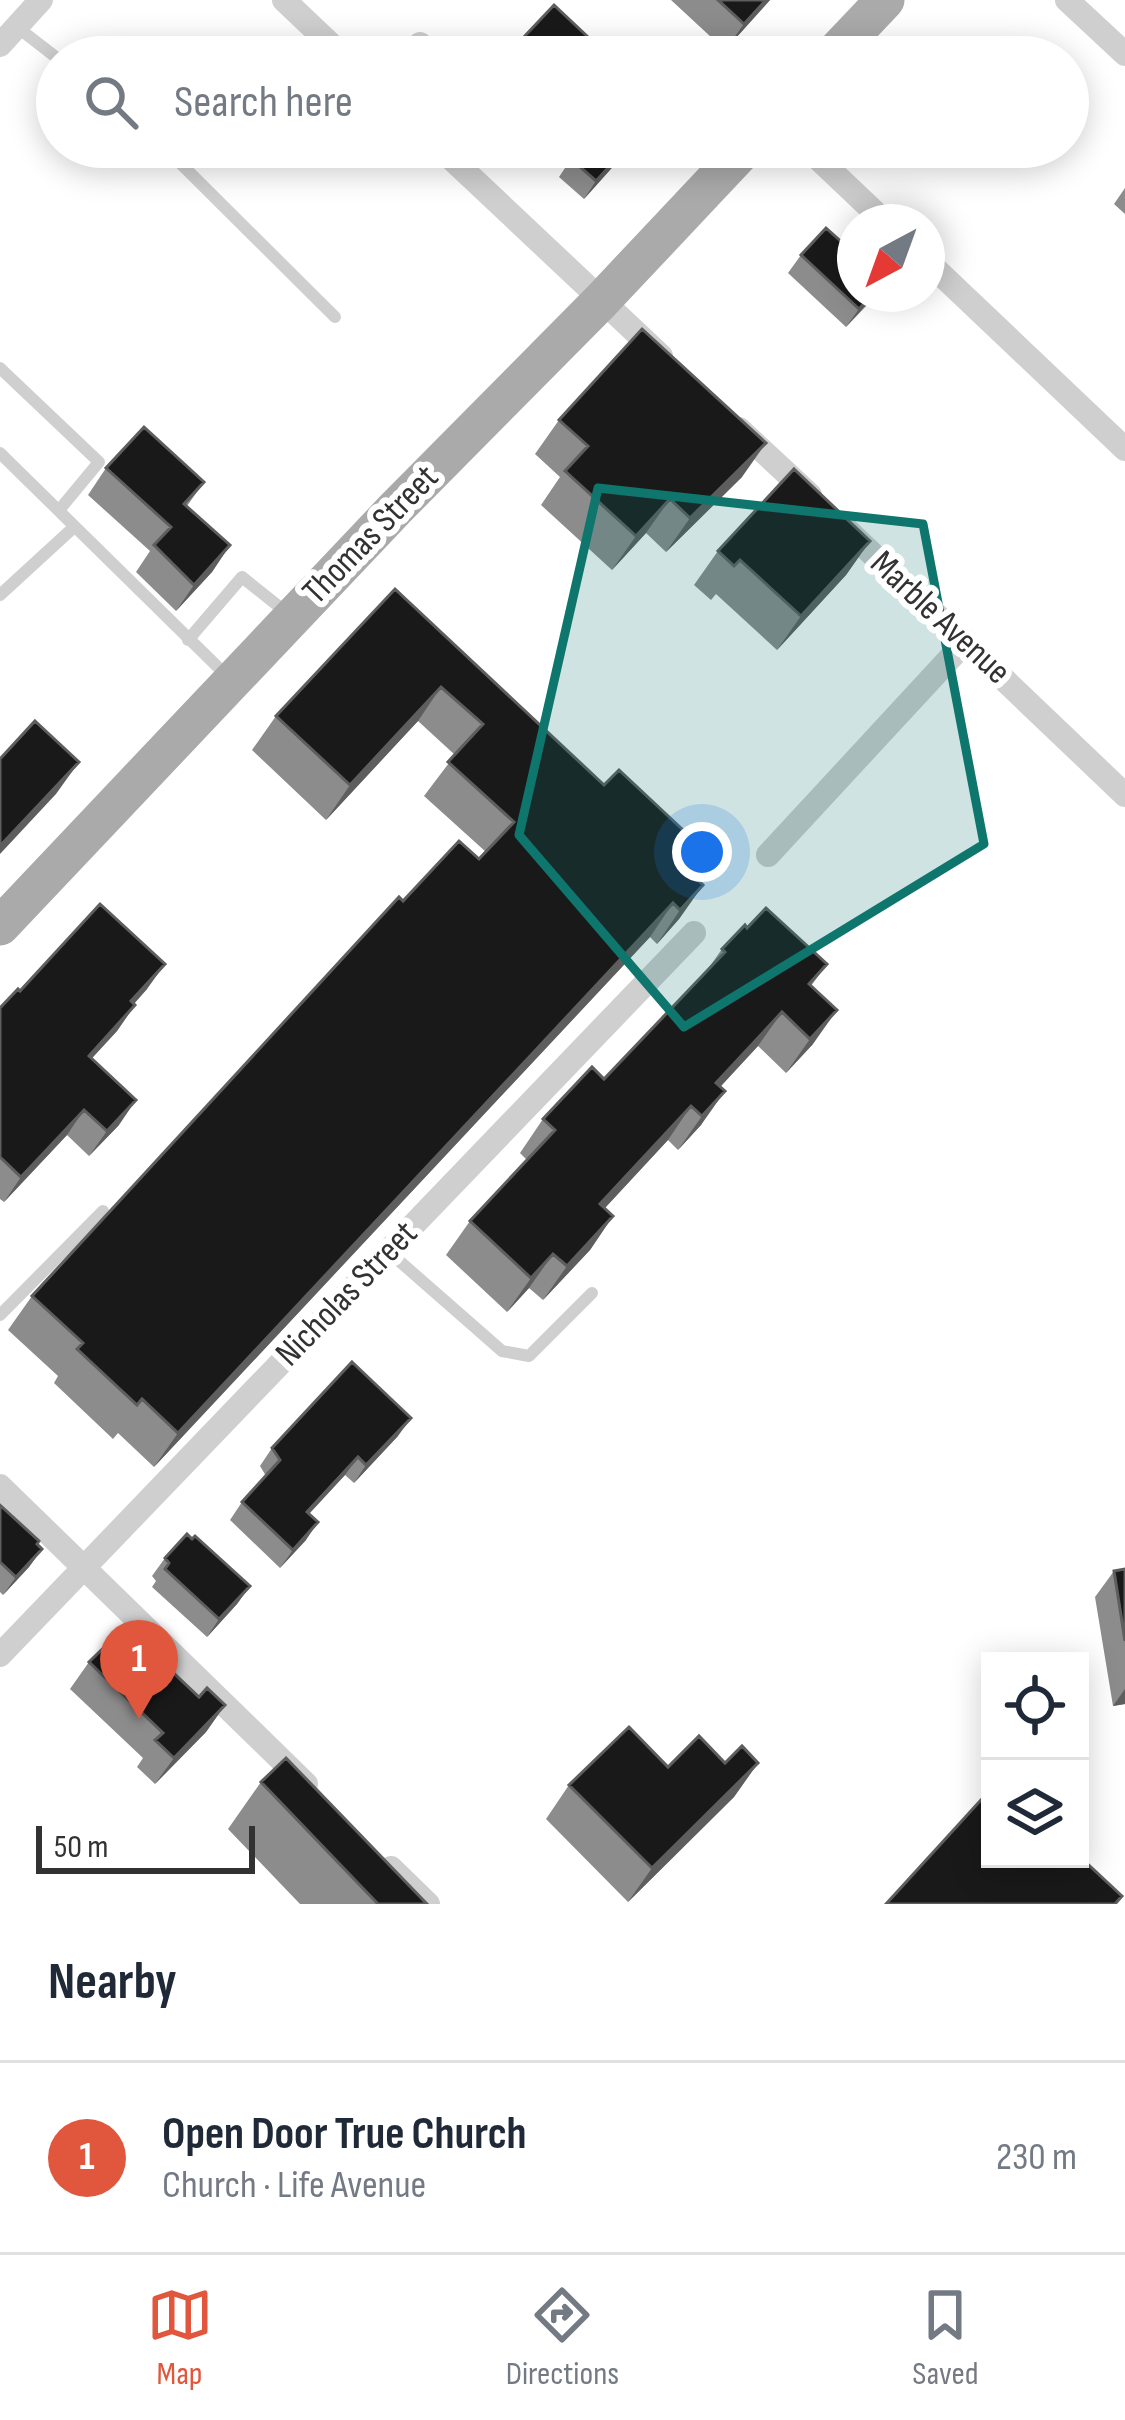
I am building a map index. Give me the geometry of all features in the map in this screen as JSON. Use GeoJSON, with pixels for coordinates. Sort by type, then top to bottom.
{"type":"FeatureCollection","features":[{"type":"Feature","properties":{"kind":"main road"},"geometry":{"type":"LineString","coordinates":[[850,36],[883,1]]}},
{"type":"Feature","properties":{"kind":"main road","name":"Thomas Street"},"geometry":{"type":"LineString","coordinates":[[0,926],[726,168]]}},
{"type":"Feature","properties":{"kind":"street"},"geometry":{"type":"LineString","coordinates":[[8,36],[41,0]]}},
{"type":"Feature","properties":{"kind":"street"},"geometry":{"type":"LineString","coordinates":[[284,0],[322,36]]}},
{"type":"Feature","properties":{"kind":"street"},"geometry":{"type":"LineString","coordinates":[[1067,0],[1125,54]]}},
{"type":"Feature","properties":{"kind":"street"},"geometry":{"type":"LineString","coordinates":[[461,168],[671,365]]}},
{"type":"Feature","properties":{"kind":"street"},"geometry":{"type":"LineString","coordinates":[[828,168],[866,204]]}},
{"type":"Feature","properties":{"kind":"street"},"geometry":{"type":"LineString","coordinates":[[945,279],[1125,449]]}},
{"type":"Feature","properties":{"kind":"street","name":"Marble Avenue"},"geometry":{"type":"LineString","coordinates":[[723,414],[1125,795]]}},
{"type":"Feature","properties":{"kind":"street"},"geometry":{"type":"LineString","coordinates":[[768,855],[966,641]]}},
{"type":"Feature","properties":{"kind":"street","name":"Nicholas Street"},"geometry":{"type":"LineString","coordinates":[[0,1655],[694,934]]}},
{"type":"Feature","properties":{"kind":"street"},"geometry":{"type":"LineString","coordinates":[[0,1486],[329,1807]]}},
{"type":"Feature","properties":{"kind":"street"},"geometry":{"type":"LineString","coordinates":[[378,1856],[428,1904]]}},
{"type":"Feature","properties":{"kind":"lane"},"geometry":{"type":"LineString","coordinates":[[8,36],[36,49]]}},
{"type":"Feature","properties":{"kind":"lane"},"geometry":{"type":"LineString","coordinates":[[185,168],[334,317]]}},
{"type":"Feature","properties":{"kind":"lane"},"geometry":{"type":"LineString","coordinates":[[0,368],[99,462],[60,509]]}},
{"type":"Feature","properties":{"kind":"lane"},"geometry":{"type":"LineString","coordinates":[[0,453],[232,681]]}},
{"type":"Feature","properties":{"kind":"lane"},"geometry":{"type":"LineString","coordinates":[[0,595],[73,528]]}},
{"type":"Feature","properties":{"kind":"lane"},"geometry":{"type":"LineString","coordinates":[[188,640],[242,577],[292,617]]}},
{"type":"Feature","properties":{"kind":"lane"},"geometry":{"type":"LineString","coordinates":[[0,1315],[103,1210]]}},
{"type":"Feature","properties":{"kind":"lane"},"geometry":{"type":"LineString","coordinates":[[388,1251],[502,1352],[529,1356],[592,1293]]}},
{"type":"Feature","properties":{"kind":"highlighted area"},"geometry":{"type":"Polygon","coordinates":[[[598,488],[923,524],[984,844],[684,1027],[519,835],[598,488]]]}},
{"type":"Feature","properties":{"kind":"building"},"geometry":{"type":"Polygon","coordinates":[[[718,0],[766,0],[744,24],[718,0]]]}},
{"type":"Feature","properties":{"kind":"building"},"geometry":{"type":"Polygon","coordinates":[[[554,5],[587,36],[525,36],[554,5]]]}},
{"type":"Feature","properties":{"kind":"building"},"geometry":{"type":"Polygon","coordinates":[[[581,168],[608,168],[596,181],[581,168]]]}},
{"type":"Feature","properties":{"kind":"building"},"geometry":{"type":"Polygon","coordinates":[[[826,228],[837,238],[837,289],[801,255],[826,228]]]}},
{"type":"Feature","properties":{"kind":"building"},"geometry":{"type":"Polygon","coordinates":[[[642,329],[766,443],[690,518],[670,499],[636,536],[565,471],[588,446],[559,420],[642,329]]]}},
{"type":"Feature","properties":{"kind":"building"},"geometry":{"type":"Polygon","coordinates":[[[144,427],[204,482],[184,504],[230,545],[194,585],[154,545],[171,527],[106,468],[144,427]]]}},
{"type":"Feature","properties":{"kind":"building"},"geometry":{"type":"Polygon","coordinates":[[[794,469],[870,541],[801,616],[740,560],[734,566],[718,551],[794,469]]]}},
{"type":"Feature","properties":{"kind":"building"},"geometry":{"type":"Polygon","coordinates":[[[395,589],[604,785],[619,770],[715,860],[697,879],[703,885],[680,910],[673,903],[178,1433],[142,1399],[137,1405],[77,1349],[83,1343],[32,1296],[399,897],[403,901],[459,841],[479,859],[514,822],[448,762],[483,724],[441,687],[350,785],[276,716],[395,589]]]}},
{"type":"Feature","properties":{"kind":"building"},"geometry":{"type":"Polygon","coordinates":[[[35,721],[79,762],[0,846],[0,759],[35,721]]]}},
{"type":"Feature","properties":{"kind":"building"},"geometry":{"type":"Polygon","coordinates":[[[100,904],[165,964],[89,1056],[136,1100],[107,1131],[84,1110],[21,1177],[0,1157],[0,1008],[100,904]]]}},
{"type":"Feature","properties":{"kind":"building"},"geometry":{"type":"Polygon","coordinates":[[[766,908],[827,964],[809,984],[837,1010],[810,1039],[782,1012],[716,1083],[725,1091],[702,1116],[691,1106],[600,1204],[613,1216],[567,1266],[553,1254],[531,1278],[470,1221],[555,1130],[543,1119],[592,1067],[604,1079],[725,952],[722,949],[766,908]]]}},
{"type":"Feature","properties":{"kind":"building"},"geometry":{"type":"Polygon","coordinates":[[[352,1362],[411,1418],[366,1465],[358,1457],[307,1512],[318,1522],[293,1550],[242,1502],[280,1460],[272,1448],[352,1362]]]}},
{"type":"Feature","properties":{"kind":"building"},"geometry":{"type":"Polygon","coordinates":[[[0,1505],[42,1549],[16,1577],[0,1562],[0,1505]]]}},
{"type":"Feature","properties":{"kind":"building"},"geometry":{"type":"Polygon","coordinates":[[[187,1534],[250,1586],[219,1619],[165,1569],[169,1563],[165,1558],[187,1534]]]}},
{"type":"Feature","properties":{"kind":"building"},"geometry":{"type":"Polygon","coordinates":[[[1125,1569],[1125,1641],[1114,1571],[1125,1569]]]}},
{"type":"Feature","properties":{"kind":"building"},"geometry":{"type":"Polygon","coordinates":[[[125,1627],[199,1697],[207,1688],[225,1705],[174,1758],[155,1740],[163,1733],[89,1662],[125,1627]]]}},
{"type":"Feature","properties":{"kind":"building"},"geometry":{"type":"Polygon","coordinates":[[[629,1727],[668,1767],[699,1736],[725,1763],[742,1746],[758,1763],[652,1868],[569,1785],[629,1727]]]}},
{"type":"Feature","properties":{"kind":"building"},"geometry":{"type":"Polygon","coordinates":[[[286,1758],[427,1904],[378,1904],[261,1782],[286,1758]]]}},
{"type":"Feature","properties":{"kind":"building"},"geometry":{"type":"Polygon","coordinates":[[[981,1800],[981,1868],[1089,1865],[1122,1896],[1115,1904],[886,1904],[981,1800]]]}},
{"type":"Feature","properties":{"kind":"place","name":"Open Door True Church"},"geometry":{"type":"Point","coordinates":[139,1719]}}]}
